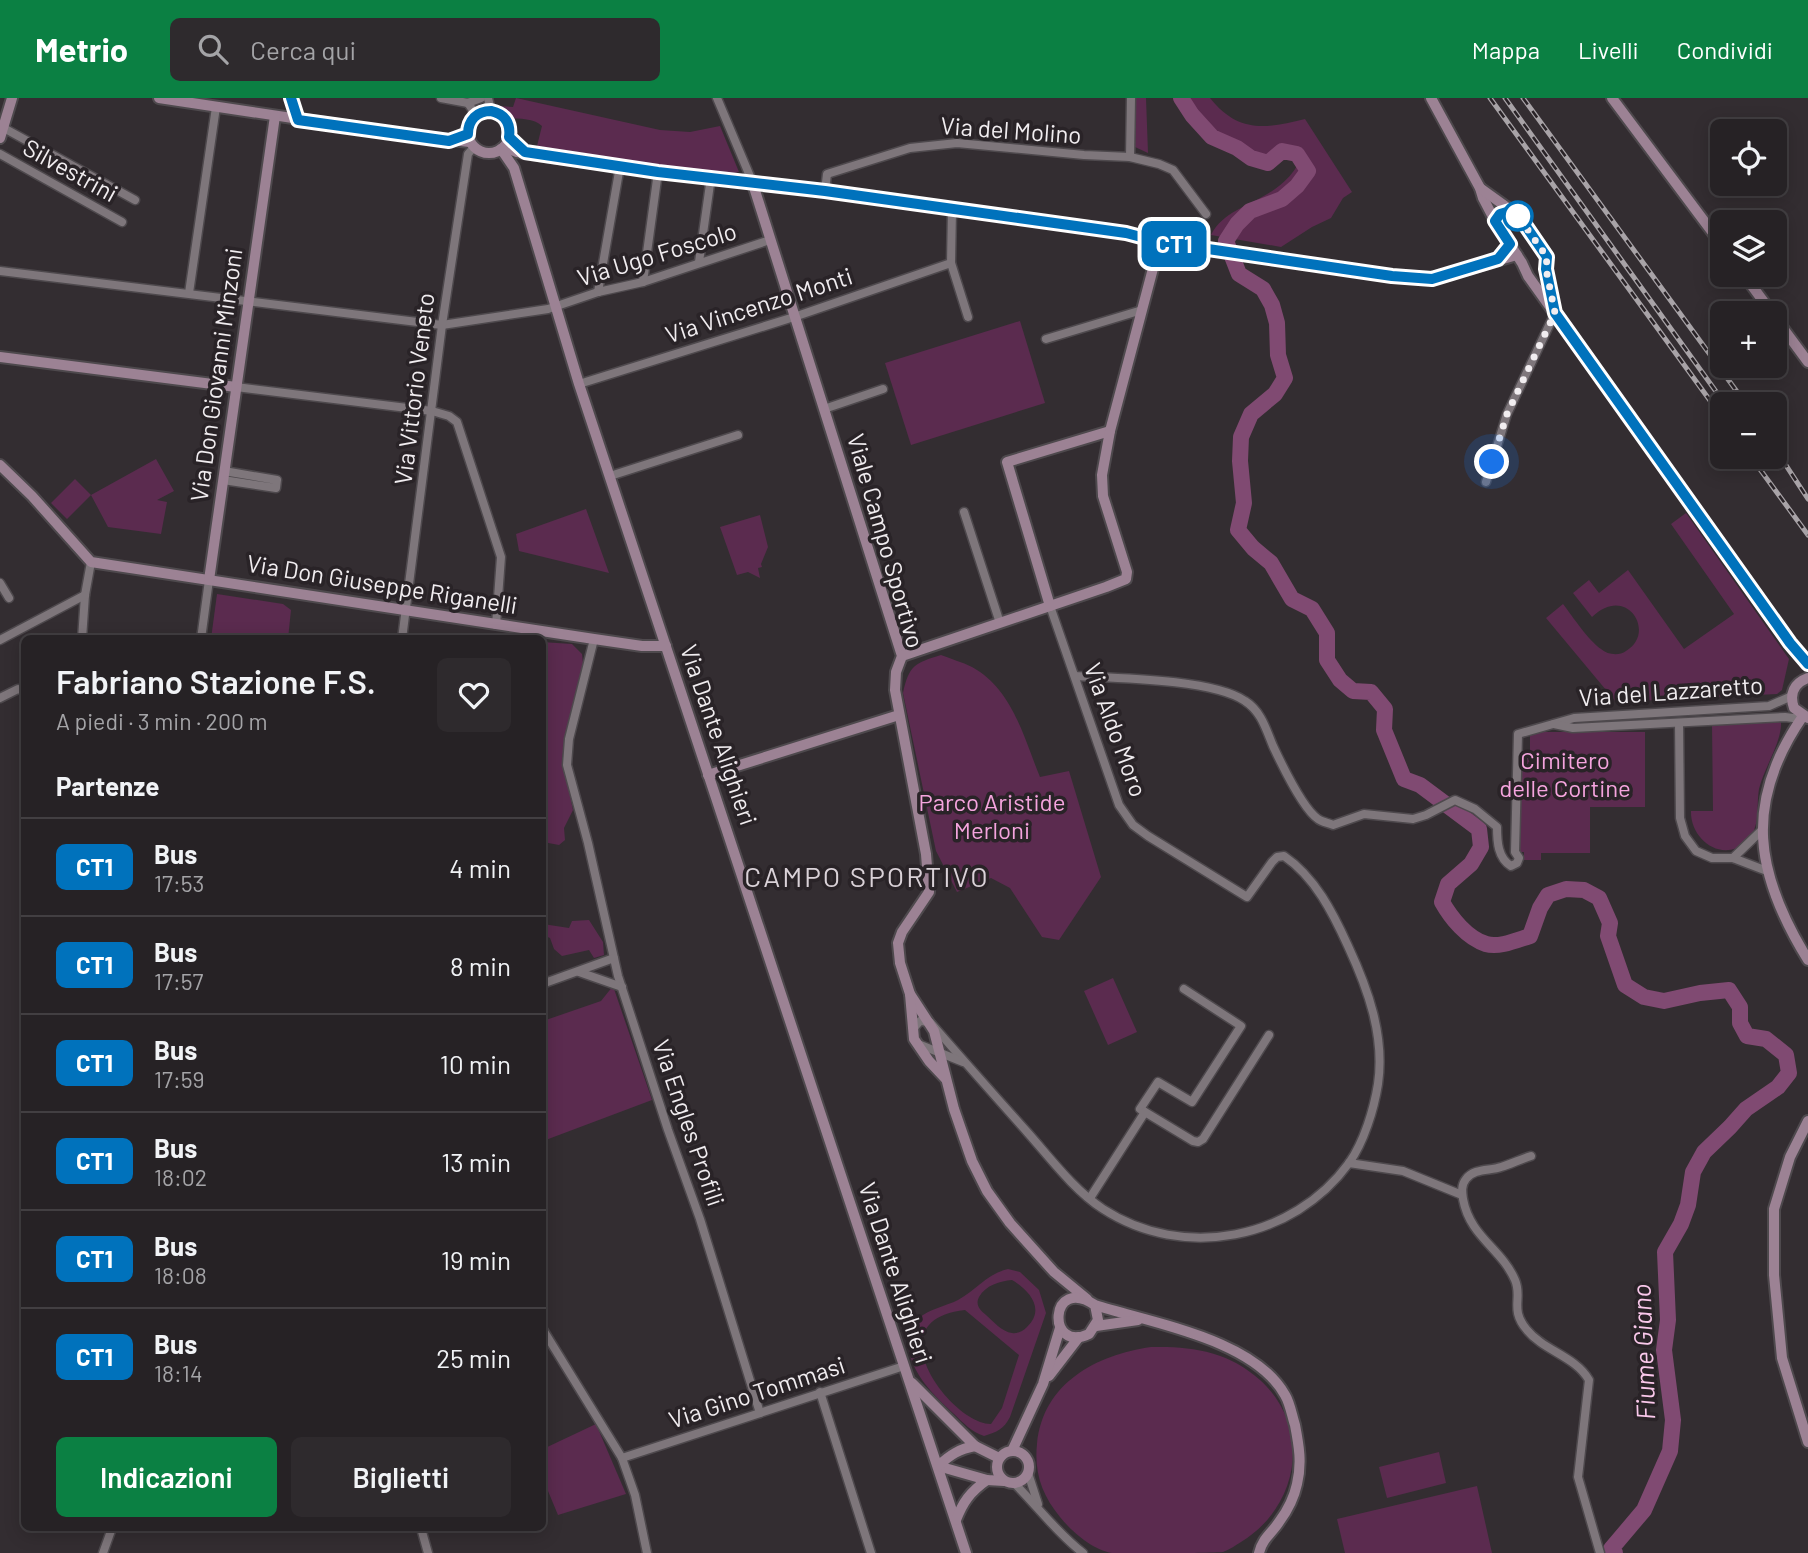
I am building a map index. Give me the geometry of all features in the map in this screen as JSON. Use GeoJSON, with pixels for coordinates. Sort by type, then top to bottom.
{"type":"FeatureCollection","features":[{"type":"Feature","properties":{"kind":"street"},"geometry":{"type":"LineString","coordinates":[[159,98],[449,141],[471,141]]}},
{"type":"Feature","properties":{"kind":"street"},"geometry":{"type":"LineString","coordinates":[[291,98],[298,120]]}},
{"type":"Feature","properties":{"kind":"street"},"geometry":{"type":"LineString","coordinates":[[441,98],[468,103],[481,98]]}},
{"type":"Feature","properties":{"kind":"street"},"geometry":{"type":"LineString","coordinates":[[488,98],[491,111]]}},
{"type":"Feature","properties":{"kind":"street"},"geometry":{"type":"LineString","coordinates":[[717,98],[752,181]]}},
{"type":"Feature","properties":{"kind":"street"},"geometry":{"type":"LineString","coordinates":[[1130,156],[1131,98]]}},
{"type":"Feature","properties":{"kind":"street"},"geometry":{"type":"LineString","coordinates":[[1431,98],[1495,221],[1555,313],[1790,643],[1808,664]]}},
{"type":"Feature","properties":{"kind":"street"},"geometry":{"type":"LineString","coordinates":[[1612,98],[1710,229]]}},
{"type":"Feature","properties":{"kind":"street"},"geometry":{"type":"LineString","coordinates":[[0,138],[11,99]]}},
{"type":"Feature","properties":{"kind":"street"},"geometry":{"type":"LineString","coordinates":[[468,103],[476,115]]}},
{"type":"Feature","properties":{"kind":"street"},"geometry":{"type":"LineString","coordinates":[[189,293],[216,107]]}},
{"type":"Feature","properties":{"kind":"street"},"geometry":{"type":"LineString","coordinates":[[502,146],[509,127],[504,118],[491,111],[476,115],[469,125],[471,141],[483,152],[502,146],[517,152],[658,172],[752,181],[1126,233],[1166,242],[1392,276],[1435,279],[1517,255]]}},
{"type":"Feature","properties":{"kind":"street","name":"Via Don Giovanni Minzoni"},"geometry":{"type":"LineString","coordinates":[[202,635],[275,116]]}},
{"type":"Feature","properties":{"kind":"street"},"geometry":{"type":"LineString","coordinates":[[2,126],[135,200]]}},
{"type":"Feature","properties":{"kind":"street","name":"Via Vittorio Veneto"},"geometry":{"type":"LineString","coordinates":[[403,635],[442,324],[471,141]]}},
{"type":"Feature","properties":{"kind":"street","name":"Via del Molino"},"geometry":{"type":"LineString","coordinates":[[825,191],[827,174],[910,148],[957,143],[1084,155],[1130,156],[1159,164],[1173,170],[1206,214]]}},
{"type":"Feature","properties":{"kind":"street","name":"Via Dante Alighieri"},"geometry":{"type":"LineString","coordinates":[[502,146],[514,168],[579,384],[967,1553]]}},
{"type":"Feature","properties":{"kind":"street"},"geometry":{"type":"LineString","coordinates":[[514,168],[525,152]]}},
{"type":"Feature","properties":{"kind":"street","name":"Silvestrini"},"geometry":{"type":"LineString","coordinates":[[0,154],[122,222]]}},
{"type":"Feature","properties":{"kind":"street"},"geometry":{"type":"LineString","coordinates":[[598,292],[620,166]]}},
{"type":"Feature","properties":{"kind":"street"},"geometry":{"type":"LineString","coordinates":[[643,282],[658,172]]}},
{"type":"Feature","properties":{"kind":"street"},"geometry":{"type":"LineString","coordinates":[[699,262],[711,177]]}},
{"type":"Feature","properties":{"kind":"street","name":"Viale Campo Sportivo"},"geometry":{"type":"LineString","coordinates":[[752,181],[902,656],[896,672],[895,690],[926,854],[929,892],[924,903],[905,926],[898,943],[900,963],[910,994],[914,1039],[945,1078]]}},
{"type":"Feature","properties":{"kind":"street"},"geometry":{"type":"LineString","coordinates":[[1480,188],[1519,216],[1547,257],[1546,269],[1555,313],[1507,414],[1486,482]]}},
{"type":"Feature","properties":{"kind":"street"},"geometry":{"type":"LineString","coordinates":[[952,210],[951,263],[968,317]]}},
{"type":"Feature","properties":{"kind":"street"},"geometry":{"type":"LineString","coordinates":[[1495,221],[1500,214],[1510,211]]}},
{"type":"Feature","properties":{"kind":"street","name":"Via Ugo Foscolo"},"geometry":{"type":"LineString","coordinates":[[0,271],[442,324],[555,307],[598,292],[643,282],[770,240]]}},
{"type":"Feature","properties":{"kind":"street"},"geometry":{"type":"LineString","coordinates":[[902,656],[1050,607],[1123,581],[1127,576],[1103,496],[1102,475],[1110,431],[1142,310],[1166,242]]}},
{"type":"Feature","properties":{"kind":"street"},"geometry":{"type":"LineString","coordinates":[[1498,259],[1510,244]]}},
{"type":"Feature","properties":{"kind":"street","name":"Via Vincenzo Monti"},"geometry":{"type":"LineString","coordinates":[[579,384],[794,317],[951,263]]}},
{"type":"Feature","properties":{"kind":"street"},"geometry":{"type":"LineString","coordinates":[[1526,269],[1536,273],[1546,269]]}},
{"type":"Feature","properties":{"kind":"street"},"geometry":{"type":"LineString","coordinates":[[1046,339],[1142,310]]}},
{"type":"Feature","properties":{"kind":"street"},"geometry":{"type":"LineString","coordinates":[[1787,334],[1808,362]]}},
{"type":"Feature","properties":{"kind":"street"},"geometry":{"type":"LineString","coordinates":[[0,357],[449,415],[457,422],[501,556],[496,625]]}},
{"type":"Feature","properties":{"kind":"street"},"geometry":{"type":"LineString","coordinates":[[824,409],[883,389]]}},
{"type":"Feature","properties":{"kind":"street"},"geometry":{"type":"LineString","coordinates":[[1050,607],[1007,463],[1110,431]]}},
{"type":"Feature","properties":{"kind":"street"},"geometry":{"type":"LineString","coordinates":[[610,476],[738,435]]}},
{"type":"Feature","properties":{"kind":"street"},"geometry":{"type":"LineString","coordinates":[[0,465],[32,496],[91,562],[82,635]]}},
{"type":"Feature","properties":{"kind":"street"},"geometry":{"type":"LineString","coordinates":[[224,476],[277,480],[276,488],[224,476]]}},
{"type":"Feature","properties":{"kind":"street"},"geometry":{"type":"LineString","coordinates":[[964,512],[1000,623]]}},
{"type":"Feature","properties":{"kind":"street","name":"Via Don Giuseppe Riganelli"},"geometry":{"type":"LineString","coordinates":[[91,562],[496,625],[642,646],[666,646]]}},
{"type":"Feature","properties":{"kind":"street"},"geometry":{"type":"LineString","coordinates":[[0,583],[9,598]]}},
{"type":"Feature","properties":{"kind":"street"},"geometry":{"type":"LineString","coordinates":[[0,640],[85,595]]}},
{"type":"Feature","properties":{"kind":"street","name":"Via Aldo Moro"},"geometry":{"type":"LineString","coordinates":[[930,1022],[1051,1159],[1090,1198],[1110,1213],[1157,1233],[1207,1238],[1236,1236],[1265,1227],[1295,1213],[1325,1191],[1349,1163],[1371,1113],[1378,1083],[1378,1027],[1357,965],[1322,897],[1299,866],[1284,856],[1272,862],[1247,897],[1133,825],[1119,805],[1050,607]]}},
{"type":"Feature","properties":{"kind":"street","name":"Via Engles Profili"},"geometry":{"type":"LineString","coordinates":[[594,639],[569,739],[567,765],[622,988],[668,1130],[701,1219],[761,1413]]}},
{"type":"Feature","properties":{"kind":"street"},"geometry":{"type":"LineString","coordinates":[[1790,643],[1804,679],[1796,686],[1792,696],[1794,708],[1804,718],[1772,770],[1762,830],[1767,871],[1808,960]]}},
{"type":"Feature","properties":{"kind":"street","name":"Via del Lazzaretto"},"geometry":{"type":"LineString","coordinates":[[1075,676],[1162,681],[1218,690],[1245,701],[1262,719],[1273,747],[1300,797],[1317,818],[1333,825],[1364,814],[1413,818],[1455,800],[1475,809],[1497,827],[1500,853],[1511,866],[1517,863],[1519,858],[1515,852],[1518,734],[1574,718],[1769,706],[1792,696]]}},
{"type":"Feature","properties":{"kind":"street"},"geometry":{"type":"LineString","coordinates":[[0,698],[21,690]]}},
{"type":"Feature","properties":{"kind":"street"},"geometry":{"type":"LineString","coordinates":[[708,775],[899,715]]}},
{"type":"Feature","properties":{"kind":"street","name":"Via del Lazzaretto"},"geometry":{"type":"LineString","coordinates":[[1551,723],[1573,728],[1804,718]]}},
{"type":"Feature","properties":{"kind":"street","name":"Via del Lazzaretto"},"geometry":{"type":"LineString","coordinates":[[1679,723],[1680,818],[1685,836],[1696,851],[1712,858],[1733,858],[1767,871]]}},
{"type":"Feature","properties":{"kind":"street"},"geometry":{"type":"LineString","coordinates":[[1733,858],[1762,830]]}},
{"type":"Feature","properties":{"kind":"street"},"geometry":{"type":"LineString","coordinates":[[546,983],[614,958]]}},
{"type":"Feature","properties":{"kind":"street"},"geometry":{"type":"LineString","coordinates":[[578,971],[622,988]]}},
{"type":"Feature","properties":{"kind":"street"},"geometry":{"type":"LineString","coordinates":[[1184,989],[1241,1026],[1192,1102],[1158,1082],[1140,1109],[1198,1142],[1203,1139],[1269,1035]]}},
{"type":"Feature","properties":{"kind":"street","name":"Viale Campo Sportivo"},"geometry":{"type":"LineString","coordinates":[[910,994],[930,1022],[972,1161],[987,1191],[1010,1223],[1054,1272],[1091,1302]]}},
{"type":"Feature","properties":{"kind":"street"},"geometry":{"type":"LineString","coordinates":[[913,1031],[920,1021],[930,1022]]}},
{"type":"Feature","properties":{"kind":"street"},"geometry":{"type":"LineString","coordinates":[[918,1044],[940,1053]]}},
{"type":"Feature","properties":{"kind":"street","name":"Via Aldo Moro"},"geometry":{"type":"LineString","coordinates":[[940,1053],[966,1063]]}},
{"type":"Feature","properties":{"kind":"street"},"geometry":{"type":"LineString","coordinates":[[1090,1198],[1145,1112]]}},
{"type":"Feature","properties":{"kind":"street"},"geometry":{"type":"LineString","coordinates":[[1808,1121],[1777,1192],[1774,1209],[1774,1275],[1782,1358],[1808,1442]]}},
{"type":"Feature","properties":{"kind":"street"},"geometry":{"type":"LineString","coordinates":[[1531,1156],[1498,1168],[1478,1171],[1467,1177],[1462,1187],[1462,1195],[1470,1221],[1479,1236],[1508,1267],[1516,1283],[1517,1316],[1522,1324],[1544,1345],[1582,1368],[1589,1380],[1578,1476],[1600,1553]]}},
{"type":"Feature","properties":{"kind":"street"},"geometry":{"type":"LineString","coordinates":[[1349,1163],[1403,1171],[1462,1195]]}},
{"type":"Feature","properties":{"kind":"street","name":"Viale Campo Sportivo"},"geometry":{"type":"LineString","coordinates":[[1054,1272],[1066,1301]]}},
{"type":"Feature","properties":{"kind":"street"},"geometry":{"type":"LineString","coordinates":[[1083,1553],[1063,1537],[1038,1507],[996,1468],[999,1458],[1012,1451],[1042,1384],[1060,1328],[1058,1315],[1066,1301],[1075,1297],[1216,1341],[1266,1372],[1284,1394],[1300,1451],[1300,1469],[1293,1499],[1278,1525],[1261,1545],[1259,1553]]}},
{"type":"Feature","properties":{"kind":"street"},"geometry":{"type":"LineString","coordinates":[[1042,1384],[1079,1338],[1089,1334],[1096,1326],[1098,1314],[1091,1302]]}},
{"type":"Feature","properties":{"kind":"street"},"geometry":{"type":"LineString","coordinates":[[1096,1326],[1142,1319]]}},
{"type":"Feature","properties":{"kind":"street"},"geometry":{"type":"LineString","coordinates":[[1060,1328],[1070,1336],[1079,1338]]}},
{"type":"Feature","properties":{"kind":"street"},"geometry":{"type":"LineString","coordinates":[[546,1334],[622,1458],[635,1495],[647,1553]]}},
{"type":"Feature","properties":{"kind":"street","name":"Via Gino Tommasi"},"geometry":{"type":"LineString","coordinates":[[622,1458],[904,1366]]}},
{"type":"Feature","properties":{"kind":"street"},"geometry":{"type":"LineString","coordinates":[[909,1381],[975,1446],[999,1458]]}},
{"type":"Feature","properties":{"kind":"street"},"geometry":{"type":"LineString","coordinates":[[820,1392],[871,1553]]}},
{"type":"Feature","properties":{"kind":"street"},"geometry":{"type":"LineString","coordinates":[[1025,1422],[1025,1456],[1038,1507]]}},
{"type":"Feature","properties":{"kind":"street"},"geometry":{"type":"LineString","coordinates":[[938,1466],[950,1455],[963,1448],[975,1446]]}},
{"type":"Feature","properties":{"kind":"street"},"geometry":{"type":"LineString","coordinates":[[1012,1451],[1025,1456]]}},
{"type":"Feature","properties":{"kind":"street"},"geometry":{"type":"LineString","coordinates":[[938,1466],[987,1480],[1009,1482],[1023,1480],[1028,1473]]}},
{"type":"Feature","properties":{"kind":"street"},"geometry":{"type":"LineString","coordinates":[[956,1520],[962,1502],[972,1490],[987,1480]]}},
{"type":"Feature","properties":{"kind":"street"},"geometry":{"type":"LineString","coordinates":[[103,1553],[111,1531]]}},
{"type":"Feature","properties":{"kind":"street"},"geometry":{"type":"LineString","coordinates":[[422,1531],[428,1553]]}},
{"type":"Feature","properties":{"kind":"green space"},"geometry":{"type":"Polygon","coordinates":[[[516,98],[660,130],[690,132],[720,126],[739,172],[725,175],[537,146],[542,126],[531,120],[508,118],[499,106],[513,107],[516,98]]]}},
{"type":"Feature","properties":{"kind":"green space"},"geometry":{"type":"Polygon","coordinates":[[[1136,98],[1146,98],[1148,153],[1135,147],[1136,98]]]}},
{"type":"Feature","properties":{"kind":"green space"},"geometry":{"type":"Polygon","coordinates":[[[1176,98],[1210,98],[1231,117],[1253,125],[1277,125],[1305,119],[1352,192],[1343,198],[1331,218],[1281,247],[1211,235],[1219,223],[1230,214],[1284,182],[1304,152],[1261,169],[1176,98]]]}},
{"type":"Feature","properties":{"kind":"green space"},"geometry":{"type":"Polygon","coordinates":[[[1020,321],[1045,403],[911,445],[885,363],[1020,321]]]}},
{"type":"Feature","properties":{"kind":"green space"},"geometry":{"type":"Polygon","coordinates":[[[156,459],[174,491],[157,500],[167,502],[161,534],[108,527],[91,495],[156,459]]]}},
{"type":"Feature","properties":{"kind":"green space"},"geometry":{"type":"Polygon","coordinates":[[[75,479],[91,495],[67,519],[51,503],[75,479]]]}},
{"type":"Feature","properties":{"kind":"green space"},"geometry":{"type":"Polygon","coordinates":[[[586,509],[609,573],[519,551],[516,534],[586,509]]]}},
{"type":"Feature","properties":{"kind":"green space"},"geometry":{"type":"Polygon","coordinates":[[[1686,513],[1789,659],[1782,690],[1777,694],[1616,702],[1546,618],[1563,604],[1601,649],[1614,654],[1626,651],[1635,643],[1639,633],[1634,614],[1616,605],[1605,608],[1592,617],[1573,593],[1589,580],[1599,593],[1628,570],[1684,649],[1734,614],[1671,524],[1686,513]]]}},
{"type":"Feature","properties":{"kind":"green space"},"geometry":{"type":"Polygon","coordinates":[[[760,515],[768,547],[762,567],[758,568],[760,578],[748,572],[737,575],[720,527],[760,515]]]}},
{"type":"Feature","properties":{"kind":"green space"},"geometry":{"type":"Polygon","coordinates":[[[217,594],[283,604],[291,610],[288,635],[212,635],[217,594]]]}},
{"type":"Feature","properties":{"kind":"green space"},"geometry":{"type":"Polygon","coordinates":[[[546,642],[572,644],[582,654],[583,663],[562,757],[573,810],[564,828],[565,840],[559,845],[546,843],[546,642]]]}},
{"type":"Feature","properties":{"kind":"green space","name":"Parco Aristide Merloni"},"geometry":{"type":"Polygon","coordinates":[[[941,655],[972,667],[998,688],[1015,715],[1040,777],[1069,771],[1101,877],[1059,940],[1042,937],[1010,888],[991,878],[957,892],[936,851],[903,693],[914,666],[941,655]]]}},
{"type":"Feature","properties":{"kind":"green space"},"geometry":{"type":"Polygon","coordinates":[[[1781,722],[1779,738],[1759,789],[1754,830],[1738,848],[1728,850],[1710,846],[1696,831],[1691,811],[1713,811],[1712,725],[1781,722]]]}},
{"type":"Feature","properties":{"kind":"green space","name":"Cimitero delle Cortine"},"geometry":{"type":"Polygon","coordinates":[[[1530,732],[1645,732],[1645,807],[1590,807],[1590,853],[1541,853],[1541,860],[1524,860],[1524,852],[1519,852],[1519,750],[1530,750],[1530,732]]]}},
{"type":"Feature","properties":{"kind":"green space"},"geometry":{"type":"Polygon","coordinates":[[[589,920],[603,942],[604,955],[594,958],[589,950],[562,956],[554,949],[550,938],[546,936],[546,924],[569,928],[572,921],[589,920]]]}},
{"type":"Feature","properties":{"kind":"green space"},"geometry":{"type":"Polygon","coordinates":[[[1113,978],[1137,1032],[1108,1045],[1084,991],[1113,978]]]}},
{"type":"Feature","properties":{"kind":"green space"},"geometry":{"type":"Polygon","coordinates":[[[613,986],[652,1100],[546,1140],[546,1020],[601,1001],[613,986]]]}},
{"type":"Feature","properties":{"kind":"green space"},"geometry":{"type":"Polygon","coordinates":[[[1008,1269],[1020,1272],[1039,1290],[1046,1313],[1010,1417],[1000,1430],[984,1436],[964,1424],[927,1387],[913,1364],[909,1340],[913,1326],[923,1315],[958,1300],[1008,1269]],[[1012,1280],[989,1287],[979,1297],[978,1302],[982,1311],[998,1326],[1005,1331],[1018,1333],[1033,1320],[1035,1307],[1024,1289],[1012,1280]],[[965,1310],[938,1318],[924,1332],[922,1351],[929,1371],[942,1391],[958,1408],[975,1420],[991,1424],[1002,1408],[1019,1355],[965,1310]]]}},
{"type":"Feature","properties":{"kind":"green space"},"geometry":{"type":"Polygon","coordinates":[[[1151,1347],[1195,1349],[1235,1362],[1260,1380],[1277,1399],[1287,1420],[1292,1442],[1292,1465],[1287,1487],[1276,1508],[1261,1527],[1223,1552],[1105,1551],[1083,1540],[1065,1523],[1048,1500],[1041,1483],[1036,1455],[1041,1423],[1061,1389],[1092,1365],[1111,1357],[1151,1347]]]}},
{"type":"Feature","properties":{"kind":"green space"},"geometry":{"type":"Polygon","coordinates":[[[596,1424],[626,1494],[558,1515],[546,1486],[546,1448],[596,1424]]]}},
{"type":"Feature","properties":{"kind":"green space"},"geometry":{"type":"Polygon","coordinates":[[[1439,1452],[1446,1483],[1387,1498],[1379,1467],[1439,1452]]]}},
{"type":"Feature","properties":{"kind":"green space"},"geometry":{"type":"Polygon","coordinates":[[[1477,1486],[1492,1553],[1345,1553],[1337,1519],[1477,1486]]]}},
{"type":"Feature","properties":{"kind":"waterway","name":"Fiume Giano"},"geometry":{"type":"LineString","coordinates":[[1181,98],[1212,137],[1237,148],[1251,158],[1268,163],[1282,151],[1297,154],[1308,171],[1297,186],[1282,199],[1250,211],[1226,241],[1239,274],[1263,289],[1272,305],[1277,323],[1278,355],[1285,378],[1275,394],[1251,414],[1241,437],[1244,503],[1238,530],[1253,548],[1271,563],[1292,599],[1312,609],[1327,633],[1327,660],[1340,680],[1353,691],[1371,692],[1385,709],[1384,730],[1404,779],[1420,785],[1479,829],[1481,847],[1471,864],[1448,884],[1442,902],[1460,927],[1472,937],[1491,945],[1530,936],[1548,895],[1566,889],[1584,890],[1599,898],[1610,923],[1608,936],[1625,985],[1644,997],[1664,1001],[1729,990],[1740,1007],[1740,1023],[1747,1036],[1766,1039],[1786,1055],[1789,1073],[1778,1087],[1746,1109],[1704,1152],[1693,1172],[1688,1205],[1681,1224],[1665,1252],[1668,1320],[1664,1350],[1673,1420],[1670,1451],[1644,1510],[1611,1549],[1615,1553]]}},
{"type":"Feature","properties":{"kind":"railway"},"geometry":{"type":"LineString","coordinates":[[1490,98],[1710,400]]}},
{"type":"Feature","properties":{"kind":"railway"},"geometry":{"type":"LineString","coordinates":[[1505,98],[1716,392]]}},
{"type":"Feature","properties":{"kind":"railway"},"geometry":{"type":"LineString","coordinates":[[1523,98],[1737,392]]}},
{"type":"Feature","properties":{"kind":"railway"},"geometry":{"type":"LineString","coordinates":[[1787,467],[1808,499]]}},
{"type":"Feature","properties":{"kind":"railway"},"geometry":{"type":"LineString","coordinates":[[1760,469],[1808,535]]}},
{"type":"Feature","properties":{"kind":"bus line","name":"CT1"},"geometry":{"type":"LineString","coordinates":[[291,98],[298,120],[449,141],[468,134],[469,125],[476,115],[491,111],[504,118],[509,127],[509,137],[525,152],[1126,233],[1160,242],[1392,276],[1435,279],[1498,259],[1510,244],[1495,221],[1505,211],[1516,213],[1547,257],[1546,269],[1555,313],[1790,643],[1808,664]]}},
{"type":"Feature","properties":{"kind":"district","name":"CAMPO SPORTIVO"},"geometry":{"type":"Point","coordinates":[867,877]}},
{"type":"Feature","properties":{"kind":"route"},"geometry":{"type":"LineString","coordinates":[[1492,462],[1507,414],[1555,313],[1546,269],[1547,257],[1518,216]]}}]}
